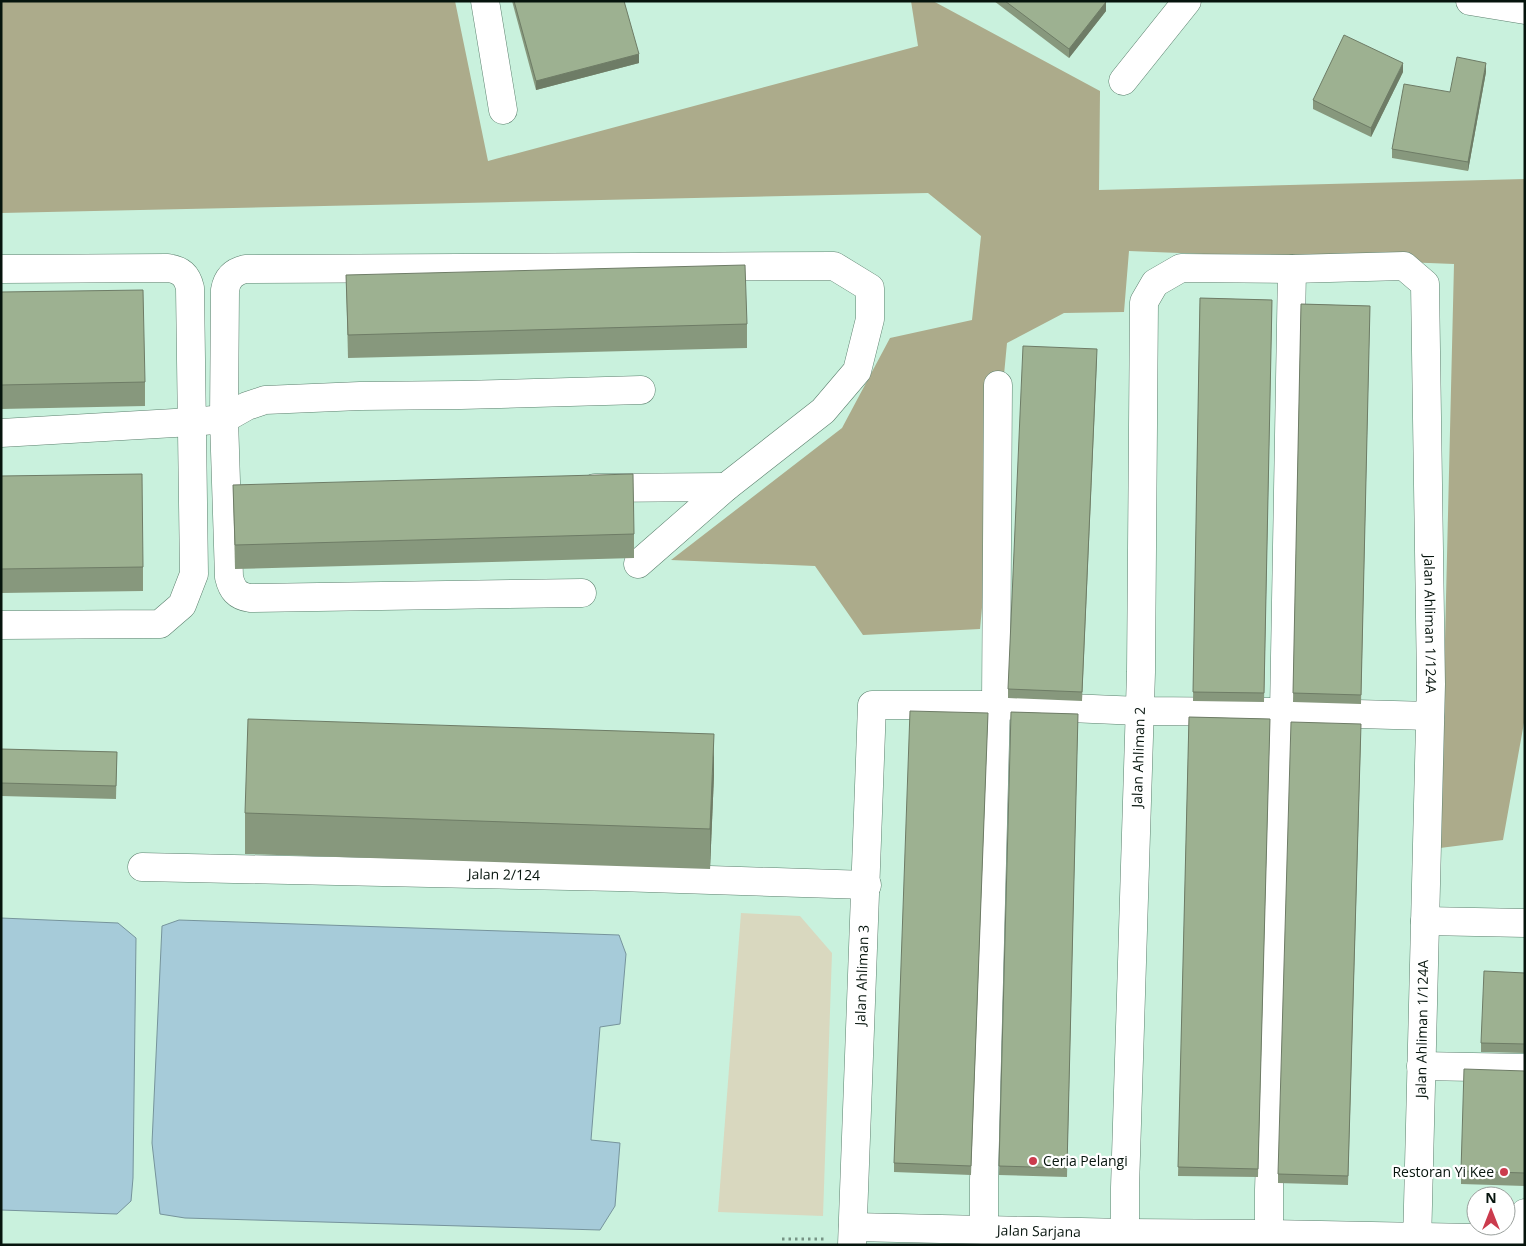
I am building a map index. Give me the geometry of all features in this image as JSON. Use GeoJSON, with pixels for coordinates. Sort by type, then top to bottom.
{"type":"FeatureCollection","features":[{"type":"Feature","properties":{"kind":"street"},"geometry":{"type":"LineString","coordinates":[[485,1],[504,110]]}},
{"type":"Feature","properties":{"kind":"street"},"geometry":{"type":"LineString","coordinates":[[1123,81],[1187,1]]}},
{"type":"Feature","properties":{"kind":"street"},"geometry":{"type":"LineString","coordinates":[[1470,1],[1525,10]]}},
{"type":"Feature","properties":{"kind":"street"},"geometry":{"type":"LineString","coordinates":[[582,593],[250,598],[242,597],[235,592],[229,577],[224,419],[225,290],[226,282],[231,275],[245,269],[281,268],[834,266],[870,288],[870,319],[857,371],[822,411],[726,487],[638,564]]}},
{"type":"Feature","properties":{"kind":"street","name":"Jalan Ahliman 1/124A"},"geometry":{"type":"LineString","coordinates":[[1155,283],[1181,268],[1292,269],[1404,266],[1425,284],[1431,684],[1418,1241]]}},
{"type":"Feature","properties":{"kind":"street"},"geometry":{"type":"LineString","coordinates":[[1,269],[168,268],[177,269],[188,280],[190,288],[194,574],[182,605],[160,624],[1,626]]}},
{"type":"Feature","properties":{"kind":"street"},"geometry":{"type":"LineString","coordinates":[[1269,1234],[1284,712],[1292,269]]}},
{"type":"Feature","properties":{"kind":"street","name":"Jalan Ahliman 2"},"geometry":{"type":"LineString","coordinates":[[1125,1233],[1140,711],[1144,302],[1155,283]]}},
{"type":"Feature","properties":{"kind":"street"},"geometry":{"type":"LineString","coordinates":[[984,1230],[996,706],[998,385]]}},
{"type":"Feature","properties":{"kind":"street"},"geometry":{"type":"LineString","coordinates":[[1,432],[224,419],[247,406],[265,400],[640,390]]}},
{"type":"Feature","properties":{"kind":"street"},"geometry":{"type":"LineString","coordinates":[[566,488],[726,487]]}},
{"type":"Feature","properties":{"kind":"street","name":"Jalan Ahliman 3"},"geometry":{"type":"LineString","coordinates":[[853,1237],[872,704],[996,706]]}},
{"type":"Feature","properties":{"kind":"street"},"geometry":{"type":"LineString","coordinates":[[996,706],[1140,711],[1430,716]]}},
{"type":"Feature","properties":{"kind":"street","name":"Jalan 2/124"},"geometry":{"type":"LineString","coordinates":[[142,866],[866,885]]}},
{"type":"Feature","properties":{"kind":"street"},"geometry":{"type":"LineString","coordinates":[[1425,921],[1525,923]]}},
{"type":"Feature","properties":{"kind":"street"},"geometry":{"type":"LineString","coordinates":[[1421,1066],[1525,1068]]}},
{"type":"Feature","properties":{"kind":"street"},"geometry":{"type":"LineString","coordinates":[[1519,1239],[1525,1213]]}},
{"type":"Feature","properties":{"kind":"street","name":"Jalan Sarjana"},"geometry":{"type":"LineString","coordinates":[[853,1237],[984,1230],[1269,1234],[1418,1241],[1519,1239]]}},
{"type":"Feature","properties":{"kind":"path"},"geometry":{"type":"LineString","coordinates":[[782,1239],[853,1237]]}},
{"type":"Feature","properties":{"kind":"green space"},"geometry":{"type":"Polygon","coordinates":[[[1,1],[455,1],[488,161],[918,46],[911,1],[933,1],[1100,91],[1099,190],[1525,179],[1525,717],[1503,840],[1440,848],[1454,264],[1129,251],[1124,312],[1064,313],[1007,343],[980,629],[863,635],[815,566],[671,560],[842,428],[890,338],[972,320],[981,236],[928,193],[1,213],[1,1]]]}},
{"type":"Feature","properties":{"kind":"green space"},"geometry":{"type":"Polygon","coordinates":[[[741,913],[800,916],[832,953],[823,1216],[718,1212],[741,913]]]}},
{"type":"Feature","properties":{"kind":"water"},"geometry":{"type":"Polygon","coordinates":[[[1,918],[118,923],[136,938],[133,1178],[131,1201],[117,1214],[1,1210],[1,918]]]}},
{"type":"Feature","properties":{"kind":"water"},"geometry":{"type":"Polygon","coordinates":[[[179,920],[619,935],[626,954],[620,1024],[600,1027],[591,1140],[620,1143],[615,1206],[600,1230],[185,1218],[160,1214],[152,1143],[162,926],[179,920]]]}},
{"type":"Feature","properties":{"kind":"building"},"geometry":{"type":"Polygon","coordinates":[[[514,1],[624,1],[639,54],[536,81],[514,1]]]}},
{"type":"Feature","properties":{"kind":"building"},"geometry":{"type":"Polygon","coordinates":[[[1005,1],[1105,1],[1106,2],[1069,49],[1005,1]]]}},
{"type":"Feature","properties":{"kind":"building"},"geometry":{"type":"Polygon","coordinates":[[[1344,35],[1403,63],[1371,128],[1313,100],[1344,35]]]}},
{"type":"Feature","properties":{"kind":"building"},"geometry":{"type":"Polygon","coordinates":[[[1457,57],[1486,63],[1468,162],[1392,149],[1404,84],[1450,92],[1457,57]]]}},
{"type":"Feature","properties":{"kind":"building"},"geometry":{"type":"Polygon","coordinates":[[[745,265],[747,324],[348,335],[346,275],[745,265]]]}},
{"type":"Feature","properties":{"kind":"building"},"geometry":{"type":"Polygon","coordinates":[[[143,290],[145,382],[1,385],[1,292],[143,290]]]}},
{"type":"Feature","properties":{"kind":"building"},"geometry":{"type":"Polygon","coordinates":[[[1200,298],[1272,300],[1264,693],[1193,692],[1200,298]]]}},
{"type":"Feature","properties":{"kind":"building"},"geometry":{"type":"Polygon","coordinates":[[[1301,304],[1370,306],[1361,695],[1293,693],[1301,304]]]}},
{"type":"Feature","properties":{"kind":"building"},"geometry":{"type":"Polygon","coordinates":[[[1023,346],[1097,349],[1082,692],[1008,689],[1023,346]]]}},
{"type":"Feature","properties":{"kind":"building"},"geometry":{"type":"Polygon","coordinates":[[[142,474],[143,567],[1,569],[1,476],[142,474]]]}},
{"type":"Feature","properties":{"kind":"building"},"geometry":{"type":"Polygon","coordinates":[[[633,474],[634,534],[235,545],[233,485],[633,474]]]}},
{"type":"Feature","properties":{"kind":"building"},"geometry":{"type":"Polygon","coordinates":[[[910,711],[988,713],[971,1166],[894,1163],[910,711]]]}},
{"type":"Feature","properties":{"kind":"building"},"geometry":{"type":"Polygon","coordinates":[[[1011,712],[1078,714],[1067,1168],[999,1166],[1011,712]]]}},
{"type":"Feature","properties":{"kind":"building"},"geometry":{"type":"Polygon","coordinates":[[[1189,717],[1270,719],[1258,1169],[1178,1167],[1189,717]]]}},
{"type":"Feature","properties":{"kind":"building"},"geometry":{"type":"Polygon","coordinates":[[[248,719],[714,734],[710,829],[245,813],[248,719]]]}},
{"type":"Feature","properties":{"kind":"building"},"geometry":{"type":"Polygon","coordinates":[[[1291,722],[1361,724],[1348,1176],[1278,1174],[1291,722]]]}},
{"type":"Feature","properties":{"kind":"building"},"geometry":{"type":"Polygon","coordinates":[[[1,749],[117,752],[116,786],[1,783],[1,749]]]}},
{"type":"Feature","properties":{"kind":"building"},"geometry":{"type":"Polygon","coordinates":[[[1484,971],[1525,973],[1525,1044],[1481,1043],[1484,971]]]}},
{"type":"Feature","properties":{"kind":"building"},"geometry":{"type":"Polygon","coordinates":[[[1464,1069],[1525,1071],[1525,1173],[1461,1171],[1464,1069]]]}},
{"type":"Feature","properties":{"kind":"place","name":"Ceria Pelangi"},"geometry":{"type":"Point","coordinates":[1033,1161]}},
{"type":"Feature","properties":{"kind":"place","name":"Restoran Yi Kee"},"geometry":{"type":"Point","coordinates":[1504,1172]}}]}
